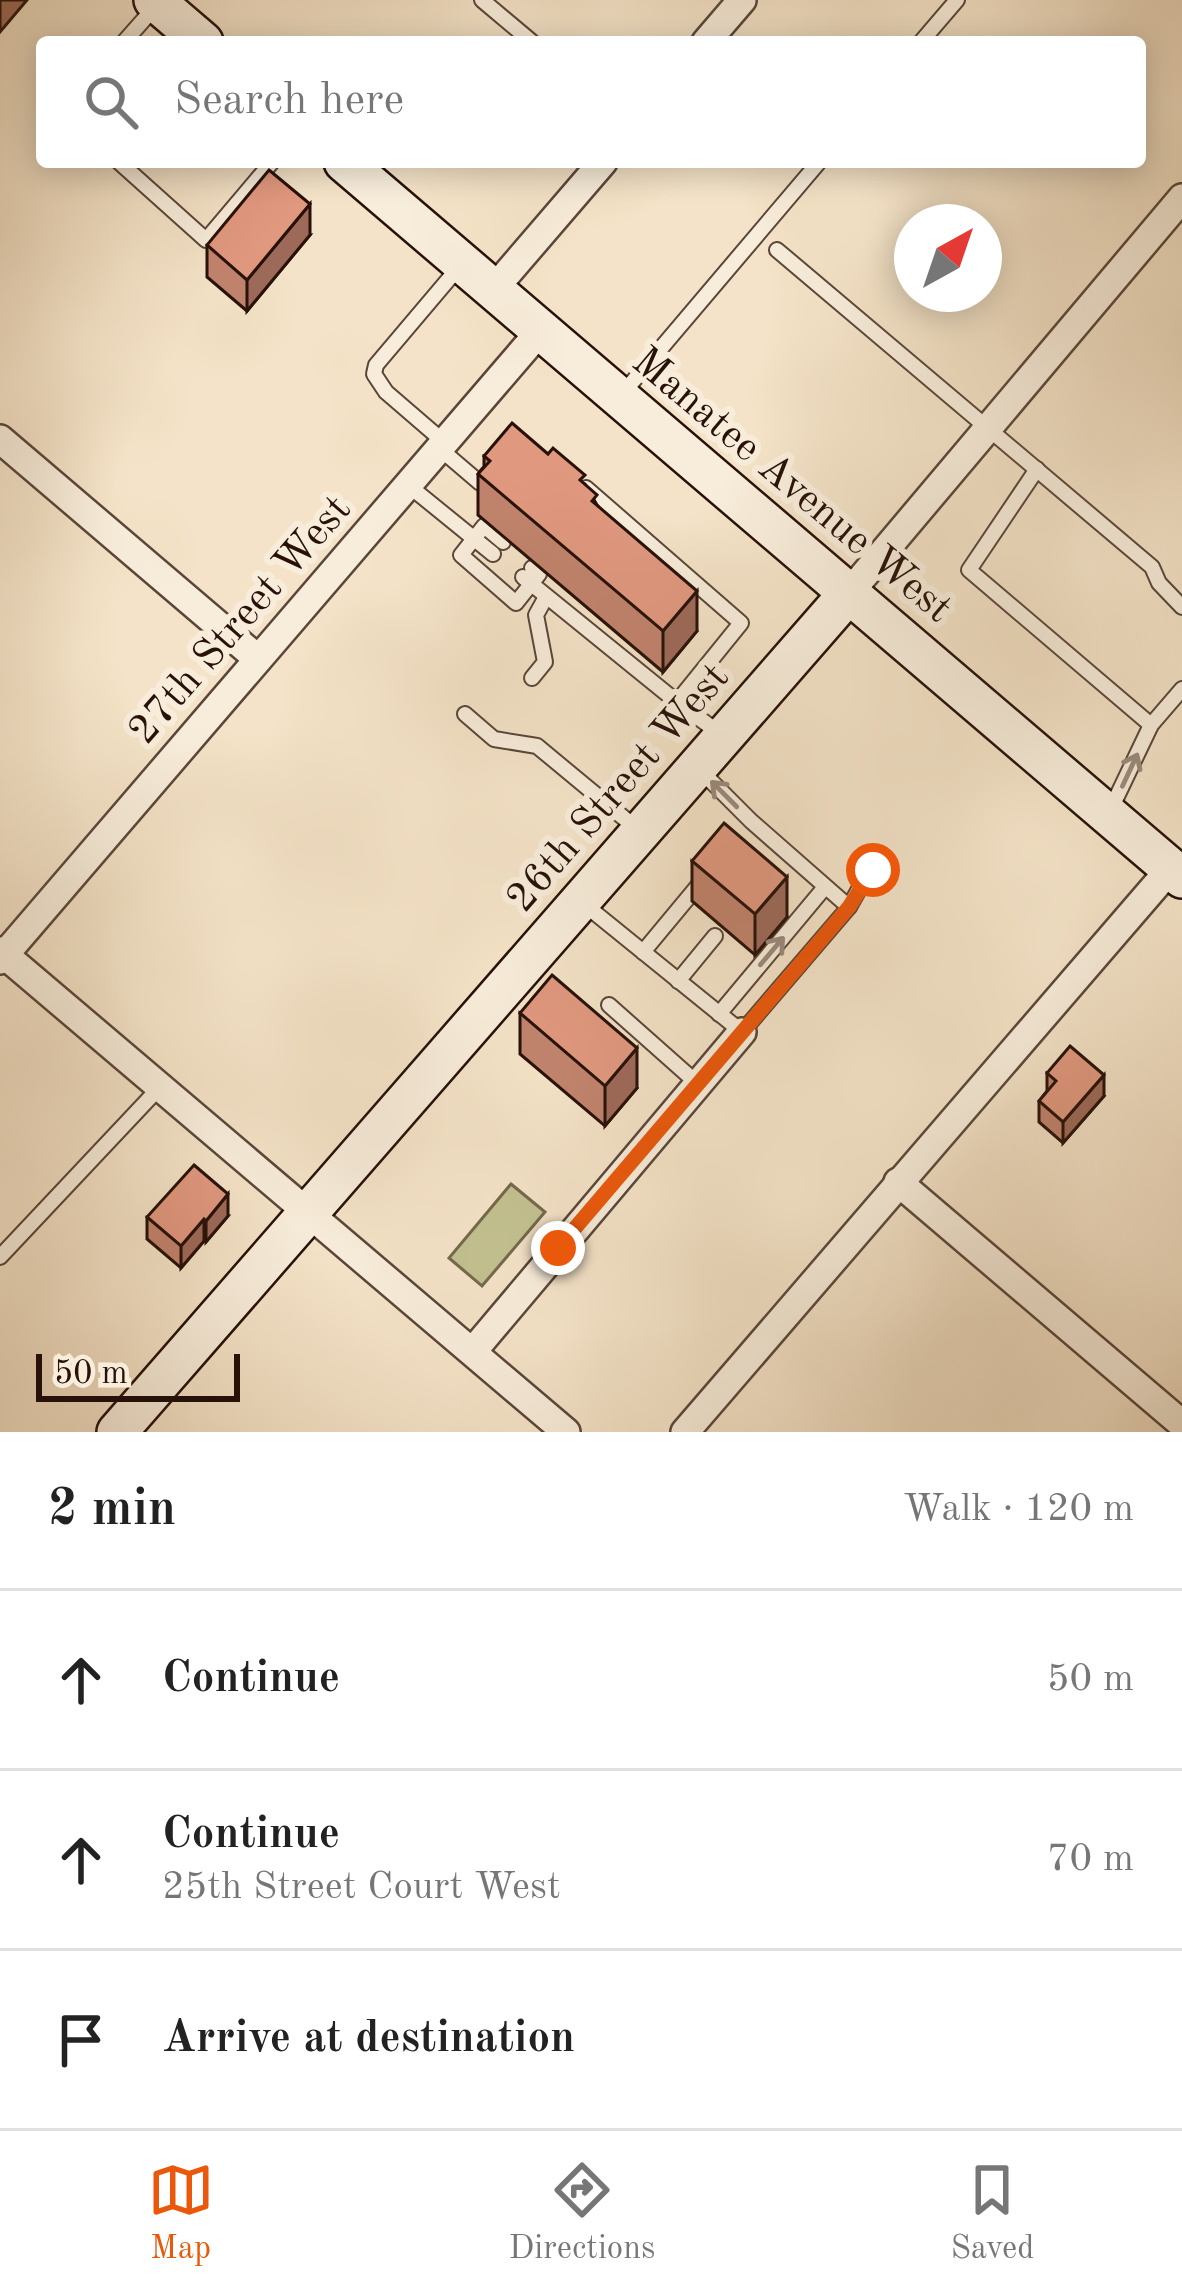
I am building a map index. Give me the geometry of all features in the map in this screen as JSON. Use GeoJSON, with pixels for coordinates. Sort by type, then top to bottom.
{"type":"FeatureCollection","features":[{"type":"Feature","properties":{"kind":"main road"},"geometry":{"type":"LineString","coordinates":[[158,1],[196,36]]}},
{"type":"Feature","properties":{"kind":"main road","name":"Manatee Avenue West"},"geometry":{"type":"LineString","coordinates":[[351,168],[1176,873]]}},
{"type":"Feature","properties":{"kind":"main road","name":"26th Street West"},"geometry":{"type":"LineString","coordinates":[[117,1432],[849,593]]}},
{"type":"Feature","properties":{"kind":"street"},"geometry":{"type":"LineString","coordinates":[[711,36],[742,0]]}},
{"type":"Feature","properties":{"kind":"street"},"geometry":{"type":"LineString","coordinates":[[494,290],[598,168]]}},
{"type":"Feature","properties":{"kind":"street","name":"26th Street West"},"geometry":{"type":"LineString","coordinates":[[849,593],[1182,198]]}},
{"type":"Feature","properties":{"kind":"street","name":"27th Street West"},"geometry":{"type":"LineString","coordinates":[[2,955],[541,330]]}},
{"type":"Feature","properties":{"kind":"street"},"geometry":{"type":"LineString","coordinates":[[0,439],[258,659]]}},
{"type":"Feature","properties":{"kind":"street"},"geometry":{"type":"LineString","coordinates":[[685,1432],[898,1182],[1176,873]]}},
{"type":"Feature","properties":{"kind":"street"},"geometry":{"type":"LineString","coordinates":[[2,955],[566,1432]]}},
{"type":"Feature","properties":{"kind":"street"},"geometry":{"type":"LineString","coordinates":[[473,1351],[742,1032]]}},
{"type":"Feature","properties":{"kind":"street"},"geometry":{"type":"LineString","coordinates":[[898,1182],[1182,1424]]}},
{"type":"Feature","properties":{"kind":"lane"},"geometry":{"type":"LineString","coordinates":[[482,0],[525,36]]}},
{"type":"Feature","properties":{"kind":"lane"},"geometry":{"type":"LineString","coordinates":[[926,36],[957,0]]}},
{"type":"Feature","properties":{"kind":"lane"},"geometry":{"type":"LineString","coordinates":[[129,36],[158,1]]}},
{"type":"Feature","properties":{"kind":"lane"},"geometry":{"type":"LineString","coordinates":[[126,168],[206,239],[267,168]]}},
{"type":"Feature","properties":{"kind":"lane"},"geometry":{"type":"LineString","coordinates":[[619,397],[814,168]]}},
{"type":"Feature","properties":{"kind":"lane"},"geometry":{"type":"LineString","coordinates":[[777,250],[1152,567],[1159,583],[1182,607]]}},
{"type":"Feature","properties":{"kind":"lane"},"geometry":{"type":"LineString","coordinates":[[462,263],[376,365],[374,374],[386,392],[479,483],[494,466]]}},
{"type":"Feature","properties":{"kind":"lane"},"geometry":{"type":"LineString","coordinates":[[1037,469],[969,570],[1151,725]]}},
{"type":"Feature","properties":{"kind":"lane"},"geometry":{"type":"LineString","coordinates":[[573,477],[741,622],[677,702]]}},
{"type":"Feature","properties":{"kind":"lane"},"geometry":{"type":"LineString","coordinates":[[408,485],[475,538],[498,548]]}},
{"type":"Feature","properties":{"kind":"lane"},"geometry":{"type":"LineString","coordinates":[[475,538],[461,555],[516,602],[528,576],[546,597],[722,736]]}},
{"type":"Feature","properties":{"kind":"lane"},"geometry":{"type":"LineString","coordinates":[[532,678],[544,662],[536,615],[546,597]]}},
{"type":"Feature","properties":{"kind":"lane"},"geometry":{"type":"LineString","coordinates":[[1108,815],[1151,725],[1182,689]]}},
{"type":"Feature","properties":{"kind":"lane"},"geometry":{"type":"LineString","coordinates":[[465,714],[494,739],[537,746],[640,832]]}},
{"type":"Feature","properties":{"kind":"lane"},"geometry":{"type":"LineString","coordinates":[[697,766],[849,907]]}},
{"type":"Feature","properties":{"kind":"lane"},"geometry":{"type":"LineString","coordinates":[[738,838],[752,821]]}},
{"type":"Feature","properties":{"kind":"lane"},"geometry":{"type":"LineString","coordinates":[[579,900],[742,1032],[849,907],[878,856]]}},
{"type":"Feature","properties":{"kind":"lane"},"geometry":{"type":"LineString","coordinates":[[643,952],[711,870]]}},
{"type":"Feature","properties":{"kind":"lane"},"geometry":{"type":"LineString","coordinates":[[718,1014],[825,887]]}},
{"type":"Feature","properties":{"kind":"lane"},"geometry":{"type":"LineString","coordinates":[[678,981],[715,936]]}},
{"type":"Feature","properties":{"kind":"lane"},"geometry":{"type":"LineString","coordinates":[[609,1005],[698,1084]]}},
{"type":"Feature","properties":{"kind":"lane"},"geometry":{"type":"LineString","coordinates":[[0,1257],[160,1087]]}},
{"type":"Feature","properties":{"kind":"shaded area"},"geometry":{"type":"Polygon","coordinates":[[[511,1184],[545,1212],[482,1286],[449,1258],[511,1184]]]}},
{"type":"Feature","properties":{"kind":"building"},"geometry":{"type":"Polygon","coordinates":[[[269,170],[310,204],[247,280],[207,245],[269,170]]]}},
{"type":"Feature","properties":{"kind":"building"},"geometry":{"type":"Polygon","coordinates":[[[512,423],[548,454],[553,448],[585,475],[580,480],[597,495],[592,501],[697,591],[663,631],[478,474],[490,461],[484,456],[512,423]]]}},
{"type":"Feature","properties":{"kind":"building"},"geometry":{"type":"Polygon","coordinates":[[[724,823],[787,877],[755,914],[692,861],[724,823]]]}},
{"type":"Feature","properties":{"kind":"building"},"geometry":{"type":"Polygon","coordinates":[[[552,975],[637,1048],[605,1086],[520,1013],[552,975]]]}},
{"type":"Feature","properties":{"kind":"building"},"geometry":{"type":"Polygon","coordinates":[[[1070,1046],[1104,1075],[1063,1122],[1039,1101],[1056,1081],[1047,1073],[1070,1046]]]}},
{"type":"Feature","properties":{"kind":"building"},"geometry":{"type":"Polygon","coordinates":[[[194,1165],[228,1194],[181,1246],[147,1217],[194,1165]]]}},
{"type":"Feature","properties":{"kind":"route"},"geometry":{"type":"LineString","coordinates":[[558,1248],[849,907],[873,870]]}}]}
